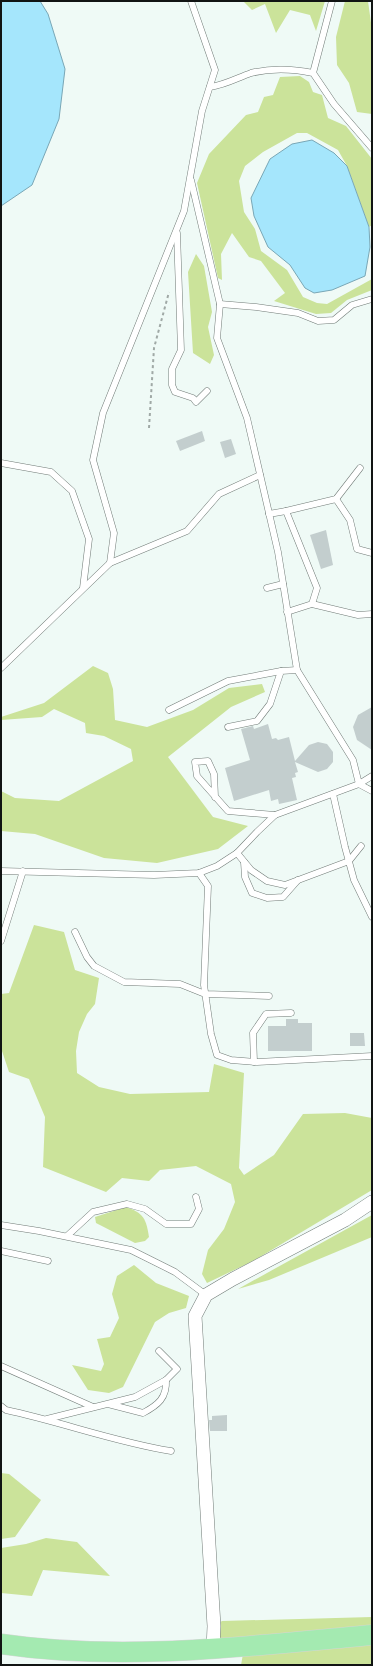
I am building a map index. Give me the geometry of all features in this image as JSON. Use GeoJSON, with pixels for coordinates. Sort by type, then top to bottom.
{"type":"FeatureCollection","features":[{"type":"Feature","properties":{"kind":"main road"},"geometry":{"type":"LineString","coordinates":[[1,1644],[41,1650],[84,1652],[213,1649],[372,1635]]}},
{"type":"Feature","properties":{"kind":"street"},"geometry":{"type":"LineString","coordinates":[[213,1649],[214,1626],[195,1316],[206,1295],[233,1279],[345,1220],[372,1202]]}},
{"type":"Feature","properties":{"kind":"lane"},"geometry":{"type":"LineString","coordinates":[[110,563],[114,533],[93,460],[103,413],[184,211],[202,111],[215,70],[191,1]]}},
{"type":"Feature","properties":{"kind":"lane"},"geometry":{"type":"LineString","coordinates":[[314,73],[332,1]]}},
{"type":"Feature","properties":{"kind":"lane"},"geometry":{"type":"LineString","coordinates":[[210,87],[218,86],[252,73],[293,69],[314,73],[334,104],[372,148]]}},
{"type":"Feature","properties":{"kind":"lane"},"geometry":{"type":"LineString","coordinates":[[190,176],[220,304],[217,338],[247,418],[283,584],[297,670],[353,760],[359,784],[372,791]]}},
{"type":"Feature","properties":{"kind":"lane"},"geometry":{"type":"LineString","coordinates":[[176,230],[181,350],[172,369],[172,385],[176,392],[193,398],[196,402],[207,391]]}},
{"type":"Feature","properties":{"kind":"lane"},"geometry":{"type":"LineString","coordinates":[[220,304],[298,313],[318,321],[334,320],[352,305],[372,299]]}},
{"type":"Feature","properties":{"kind":"lane"},"geometry":{"type":"LineString","coordinates":[[1,464],[51,472],[72,491],[89,539],[83,588]]}},
{"type":"Feature","properties":{"kind":"lane"},"geometry":{"type":"LineString","coordinates":[[269,514],[336,499],[360,468]]}},
{"type":"Feature","properties":{"kind":"lane"},"geometry":{"type":"LineString","coordinates":[[1,668],[110,563],[187,531],[219,494],[260,476]]}},
{"type":"Feature","properties":{"kind":"lane"},"geometry":{"type":"LineString","coordinates":[[336,499],[350,520],[357,549],[372,553]]}},
{"type":"Feature","properties":{"kind":"lane"},"geometry":{"type":"LineString","coordinates":[[286,511],[316,588],[312,604]]}},
{"type":"Feature","properties":{"kind":"lane"},"geometry":{"type":"LineString","coordinates":[[267,588],[283,584]]}},
{"type":"Feature","properties":{"kind":"lane"},"geometry":{"type":"LineString","coordinates":[[288,612],[312,604],[358,615],[372,614]]}},
{"type":"Feature","properties":{"kind":"lane"},"geometry":{"type":"LineString","coordinates":[[169,710],[228,681],[281,671],[297,670]]}},
{"type":"Feature","properties":{"kind":"lane"},"geometry":{"type":"LineString","coordinates":[[228,727],[257,721],[270,704],[281,671]]}},
{"type":"Feature","properties":{"kind":"lane"},"geometry":{"type":"LineString","coordinates":[[215,797],[214,774],[208,761],[195,762],[197,776],[215,797],[228,811],[275,815]]}},
{"type":"Feature","properties":{"kind":"lane"},"geometry":{"type":"LineString","coordinates":[[1,870],[154,875],[199,873],[217,866],[237,853],[275,815],[359,784],[372,776]]}},
{"type":"Feature","properties":{"kind":"lane"},"geometry":{"type":"LineString","coordinates":[[333,794],[354,880],[372,917]]}},
{"type":"Feature","properties":{"kind":"lane"},"geometry":{"type":"LineString","coordinates":[[237,853],[251,870],[267,881],[285,885],[300,878],[349,861],[361,846]]}},
{"type":"Feature","properties":{"kind":"lane"},"geometry":{"type":"LineString","coordinates":[[244,861],[245,877],[252,893],[267,898],[283,898],[300,878]]}},
{"type":"Feature","properties":{"kind":"lane"},"geometry":{"type":"LineString","coordinates":[[1,941],[23,871]]}},
{"type":"Feature","properties":{"kind":"lane"},"geometry":{"type":"LineString","coordinates":[[199,873],[208,886],[204,985],[211,1034],[217,1055],[231,1060],[254,1062],[372,1056]]}},
{"type":"Feature","properties":{"kind":"lane"},"geometry":{"type":"LineString","coordinates":[[75,932],[87,957],[94,966],[124,982],[180,984],[205,994],[269,996]]}},
{"type":"Feature","properties":{"kind":"lane"},"geometry":{"type":"LineString","coordinates":[[254,1062],[253,1034],[266,1014],[291,1013]]}},
{"type":"Feature","properties":{"kind":"lane"},"geometry":{"type":"LineString","coordinates":[[67,1236],[93,1212],[128,1204],[145,1210],[166,1224],[191,1224],[199,1210],[196,1197]]}},
{"type":"Feature","properties":{"kind":"lane"},"geometry":{"type":"LineString","coordinates":[[1,1225],[67,1236],[132,1250],[175,1272],[206,1295]]}},
{"type":"Feature","properties":{"kind":"lane"},"geometry":{"type":"LineString","coordinates":[[1,1251],[48,1261]]}},
{"type":"Feature","properties":{"kind":"lane"},"geometry":{"type":"LineString","coordinates":[[46,1419],[135,1396],[166,1380],[177,1369],[159,1351]]}},
{"type":"Feature","properties":{"kind":"lane"},"geometry":{"type":"LineString","coordinates":[[1,1366],[93,1407]]}},
{"type":"Feature","properties":{"kind":"lane"},"geometry":{"type":"LineString","coordinates":[[108,1404],[142,1413],[156,1406],[167,1391],[166,1380]]}},
{"type":"Feature","properties":{"kind":"lane"},"geometry":{"type":"LineString","coordinates":[[1,1406],[6,1410],[46,1419],[137,1446],[171,1451]]}},
{"type":"Feature","properties":{"kind":"path"},"geometry":{"type":"LineString","coordinates":[[149,428],[154,348],[171,286]]}},
{"type":"Feature","properties":{"kind":"green space"},"geometry":{"type":"Polygon","coordinates":[[[243,1],[325,1],[316,31],[310,15],[290,10],[276,33],[265,4],[252,10],[243,1]]]}},
{"type":"Feature","properties":{"kind":"green space"},"geometry":{"type":"Polygon","coordinates":[[[345,1],[368,1],[372,30],[372,114],[357,112],[349,83],[337,65],[336,37],[345,1]]]}},
{"type":"Feature","properties":{"kind":"green space"},"geometry":{"type":"Polygon","coordinates":[[[300,76],[309,82],[313,92],[322,95],[328,118],[346,126],[372,159],[372,225],[369,227],[347,166],[338,150],[307,133],[297,133],[263,152],[245,166],[239,181],[244,212],[255,229],[261,251],[287,270],[303,297],[317,303],[327,304],[372,279],[372,290],[347,300],[331,313],[316,314],[274,301],[285,293],[261,261],[249,257],[232,233],[221,254],[222,280],[218,278],[197,183],[209,154],[246,115],[258,112],[264,97],[273,95],[280,77],[300,76]]]}},
{"type":"Feature","properties":{"kind":"green space"},"geometry":{"type":"Polygon","coordinates":[[[196,254],[204,266],[212,312],[208,327],[214,355],[210,364],[193,353],[188,272],[196,254]]]}},
{"type":"Feature","properties":{"kind":"green space"},"geometry":{"type":"Polygon","coordinates":[[[93,666],[108,673],[113,689],[115,720],[147,727],[193,710],[229,688],[262,684],[265,692],[231,707],[168,757],[213,817],[248,826],[218,849],[157,863],[104,858],[35,834],[1,831],[1,791],[15,798],[59,801],[133,761],[131,749],[104,736],[86,733],[85,723],[54,709],[42,717],[1,720],[1,717],[44,703],[93,666]]]}},
{"type":"Feature","properties":{"kind":"green space"},"geometry":{"type":"Polygon","coordinates":[[[34,925],[64,932],[75,970],[99,978],[95,1004],[87,1014],[79,1032],[76,1051],[77,1073],[99,1087],[130,1094],[209,1092],[214,1064],[244,1073],[239,1168],[244,1175],[274,1155],[303,1114],[345,1113],[372,1118],[372,1190],[253,1261],[207,1283],[202,1274],[208,1250],[224,1229],[235,1202],[231,1184],[196,1166],[160,1170],[149,1181],[122,1178],[106,1192],[43,1167],[45,1117],[29,1079],[9,1072],[1,1048],[1,994],[9,993],[34,925]]]}},
{"type":"Feature","properties":{"kind":"green space"},"geometry":{"type":"Polygon","coordinates":[[[126,1207],[140,1214],[145,1221],[149,1237],[145,1241],[135,1243],[96,1223],[95,1217],[126,1207]]]}},
{"type":"Feature","properties":{"kind":"green space"},"geometry":{"type":"Polygon","coordinates":[[[372,1215],[372,1237],[269,1280],[238,1289],[372,1215]]]}},
{"type":"Feature","properties":{"kind":"green space"},"geometry":{"type":"Polygon","coordinates":[[[134,1265],[156,1283],[189,1296],[186,1308],[169,1313],[155,1322],[123,1387],[109,1393],[88,1390],[72,1365],[101,1371],[104,1364],[97,1339],[110,1337],[119,1318],[112,1294],[117,1276],[134,1265]]]}},
{"type":"Feature","properties":{"kind":"green space"},"geometry":{"type":"Polygon","coordinates":[[[1,1473],[9,1474],[41,1500],[15,1537],[1,1539],[1,1473]]]}},
{"type":"Feature","properties":{"kind":"green space"},"geometry":{"type":"Polygon","coordinates":[[[46,1538],[77,1542],[110,1576],[43,1570],[32,1596],[1,1593],[1,1548],[26,1544],[46,1538]]]}},
{"type":"Feature","properties":{"kind":"green space"},"geometry":{"type":"Polygon","coordinates":[[[372,1617],[372,1635],[213,1649],[214,1626],[222,1621],[372,1617]]]}},
{"type":"Feature","properties":{"kind":"green space"},"geometry":{"type":"Polygon","coordinates":[[[372,1639],[372,1665],[241,1665],[243,1654],[372,1639]]]}},
{"type":"Feature","properties":{"kind":"water"},"geometry":{"type":"Polygon","coordinates":[[[1,1],[40,1],[48,14],[65,69],[59,119],[32,185],[1,206],[1,1]]]}},
{"type":"Feature","properties":{"kind":"water"},"geometry":{"type":"Polygon","coordinates":[[[312,140],[334,153],[347,166],[369,227],[370,247],[365,276],[332,290],[314,293],[305,288],[290,265],[268,247],[254,216],[251,198],[270,159],[292,144],[312,140]]]}},
{"type":"Feature","properties":{"kind":"building"},"geometry":{"type":"Polygon","coordinates":[[[202,431],[205,441],[180,451],[176,441],[202,431]]]}},
{"type":"Feature","properties":{"kind":"building"},"geometry":{"type":"Polygon","coordinates":[[[231,439],[236,454],[225,458],[220,442],[231,439]]]}},
{"type":"Feature","properties":{"kind":"building"},"geometry":{"type":"Polygon","coordinates":[[[326,530],[333,565],[321,569],[310,535],[326,530]]]}},
{"type":"Feature","properties":{"kind":"building"},"geometry":{"type":"Polygon","coordinates":[[[372,707],[372,750],[357,740],[353,727],[358,715],[372,707]]]}},
{"type":"Feature","properties":{"kind":"building"},"geometry":{"type":"Polygon","coordinates":[[[268,724],[272,739],[276,738],[278,740],[289,737],[295,761],[309,745],[318,742],[327,744],[333,752],[333,762],[327,769],[318,772],[295,762],[298,772],[295,773],[296,777],[292,778],[297,800],[279,804],[278,799],[271,801],[269,790],[234,801],[225,768],[250,760],[241,729],[253,726],[254,729],[268,724]]]}},
{"type":"Feature","properties":{"kind":"building"},"geometry":{"type":"Polygon","coordinates":[[[286,1019],[298,1019],[298,1023],[312,1023],[312,1051],[268,1051],[268,1026],[286,1026],[286,1019]]]}},
{"type":"Feature","properties":{"kind":"building"},"geometry":{"type":"Polygon","coordinates":[[[350,1033],[364,1033],[365,1046],[350,1046],[350,1033]]]}},
{"type":"Feature","properties":{"kind":"building"},"geometry":{"type":"Polygon","coordinates":[[[227,1415],[227,1431],[210,1431],[209,1420],[212,1420],[212,1416],[227,1415]]]}}]}
